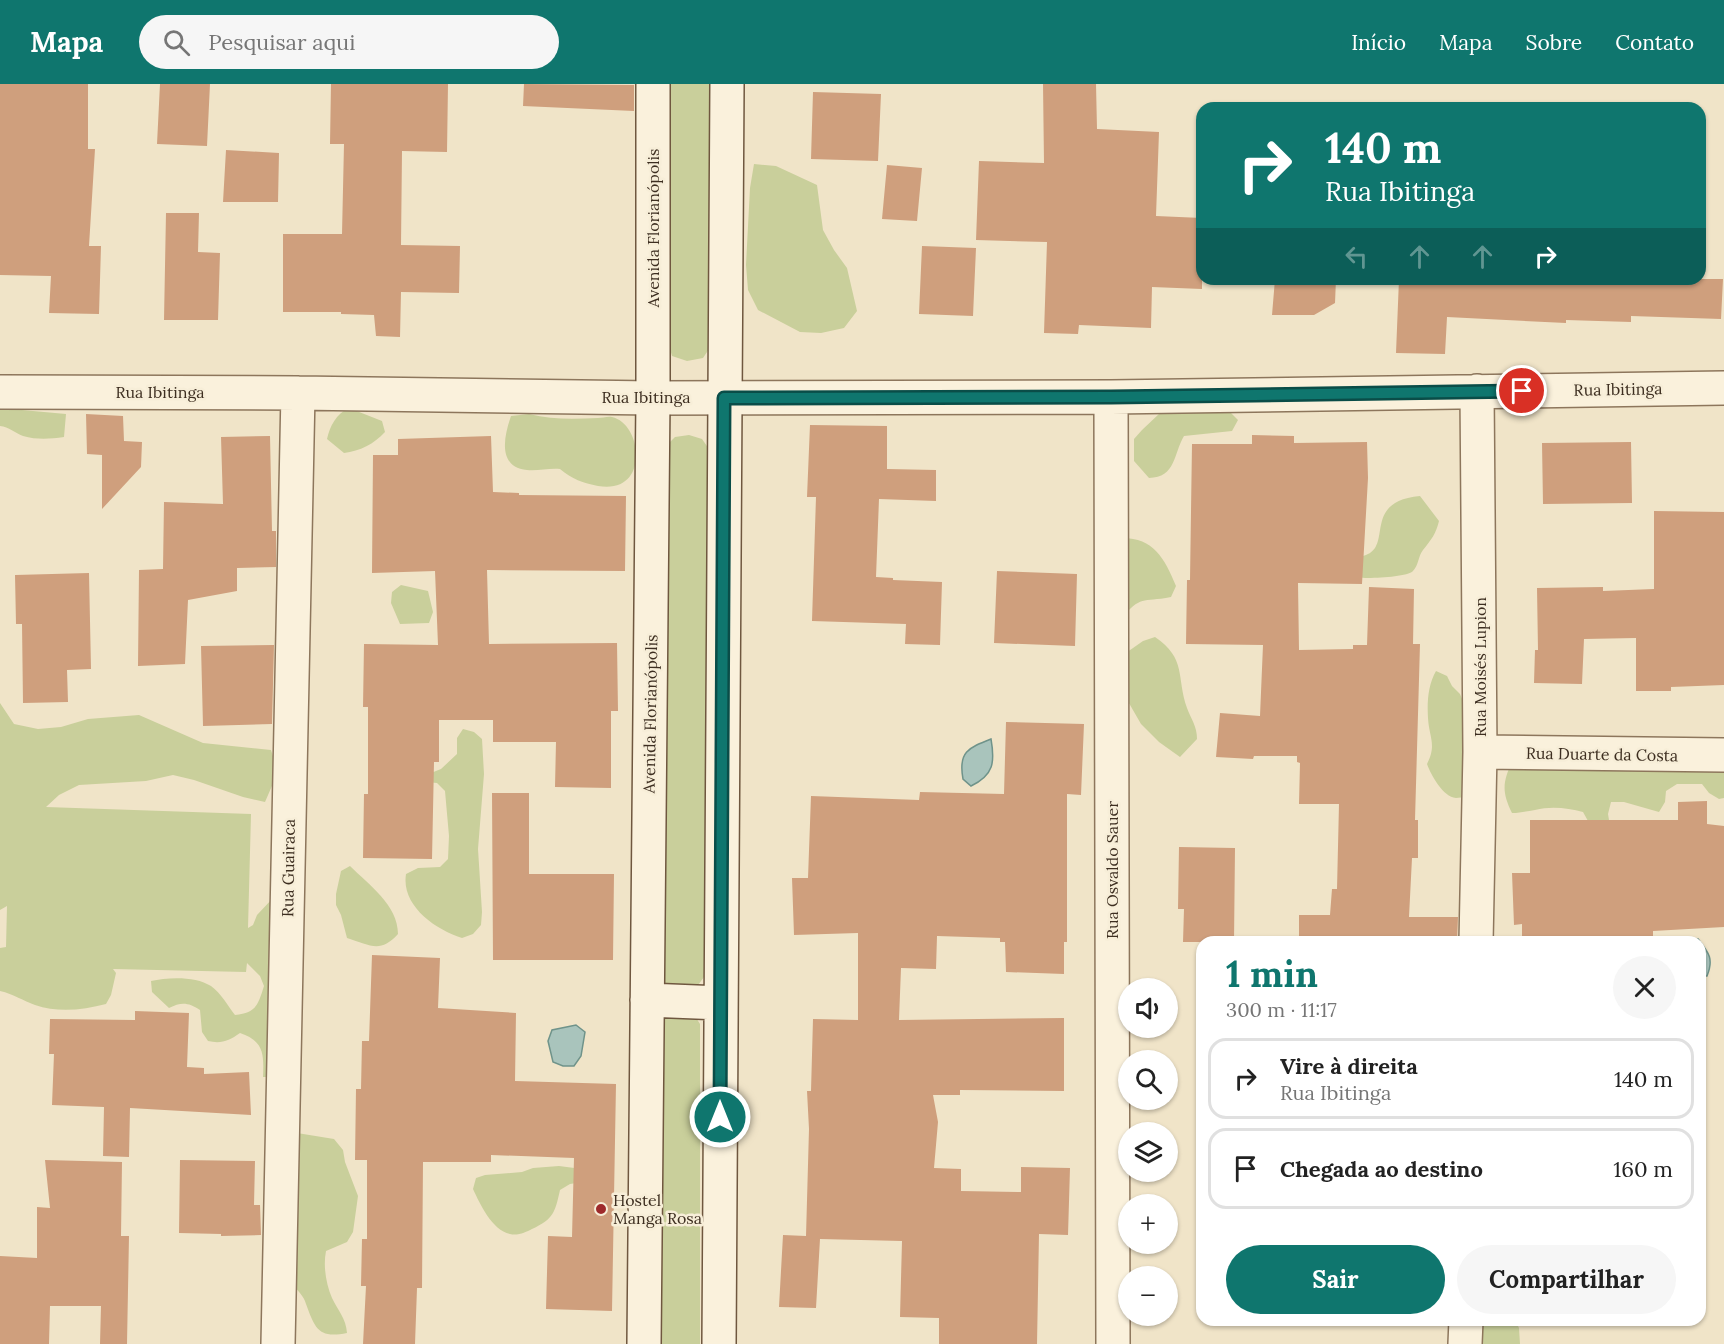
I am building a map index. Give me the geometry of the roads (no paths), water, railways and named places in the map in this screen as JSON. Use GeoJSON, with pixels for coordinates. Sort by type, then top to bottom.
{"type":"FeatureCollection","features":[{"type":"Feature","properties":{"kind":"street","name":"Avenida Florianópolis"},"geometry":{"type":"LineString","coordinates":[[644,1344],[653,398],[653,84]]}},
{"type":"Feature","properties":{"kind":"street"},"geometry":{"type":"LineString","coordinates":[[719,1344],[727,84]]}},
{"type":"Feature","properties":{"kind":"street","name":"Rua Ibitinga"},"geometry":{"type":"LineString","coordinates":[[0,392],[724,398],[1111,397],[1724,388]]}},
{"type":"Feature","properties":{"kind":"street","name":"Rua Moisés Lupion"},"geometry":{"type":"LineString","coordinates":[[1476,936],[1480,752],[1478,391]]}},
{"type":"Feature","properties":{"kind":"street","name":"Rua Guairaca"},"geometry":{"type":"LineString","coordinates":[[278,1344],[298,393]]}},
{"type":"Feature","properties":{"kind":"street","name":"Rua Osvaldo Sauer"},"geometry":{"type":"LineString","coordinates":[[1111,397],[1113,1344]]}},
{"type":"Feature","properties":{"kind":"street","name":"Rua Duarte da Costa"},"geometry":{"type":"LineString","coordinates":[[1480,752],[1724,755]]}},
{"type":"Feature","properties":{"kind":"street"},"geometry":{"type":"LineString","coordinates":[[647,1000],[721,1003]]}},
{"type":"Feature","properties":{"kind":"street"},"geometry":{"type":"LineString","coordinates":[[1466,1326],[1466,1344]]}},
{"type":"Feature","properties":{"kind":"water"},"geometry":{"type":"Polygon","coordinates":[[[991,739],[993,754],[991,767],[979,782],[971,786],[963,779],[962,763],[966,752],[991,739]]]}},
{"type":"Feature","properties":{"kind":"water"},"geometry":{"type":"Polygon","coordinates":[[[1706,950],[1710,961],[1706,976],[1706,950]]]}},
{"type":"Feature","properties":{"kind":"water"},"geometry":{"type":"Polygon","coordinates":[[[576,1025],[585,1032],[581,1056],[574,1066],[563,1066],[553,1062],[548,1041],[552,1030],[576,1025]]]}},
{"type":"Feature","properties":{"kind":"place","name":"Hostel Manga Rosa"},"geometry":{"type":"Point","coordinates":[601,1209]}}]}
